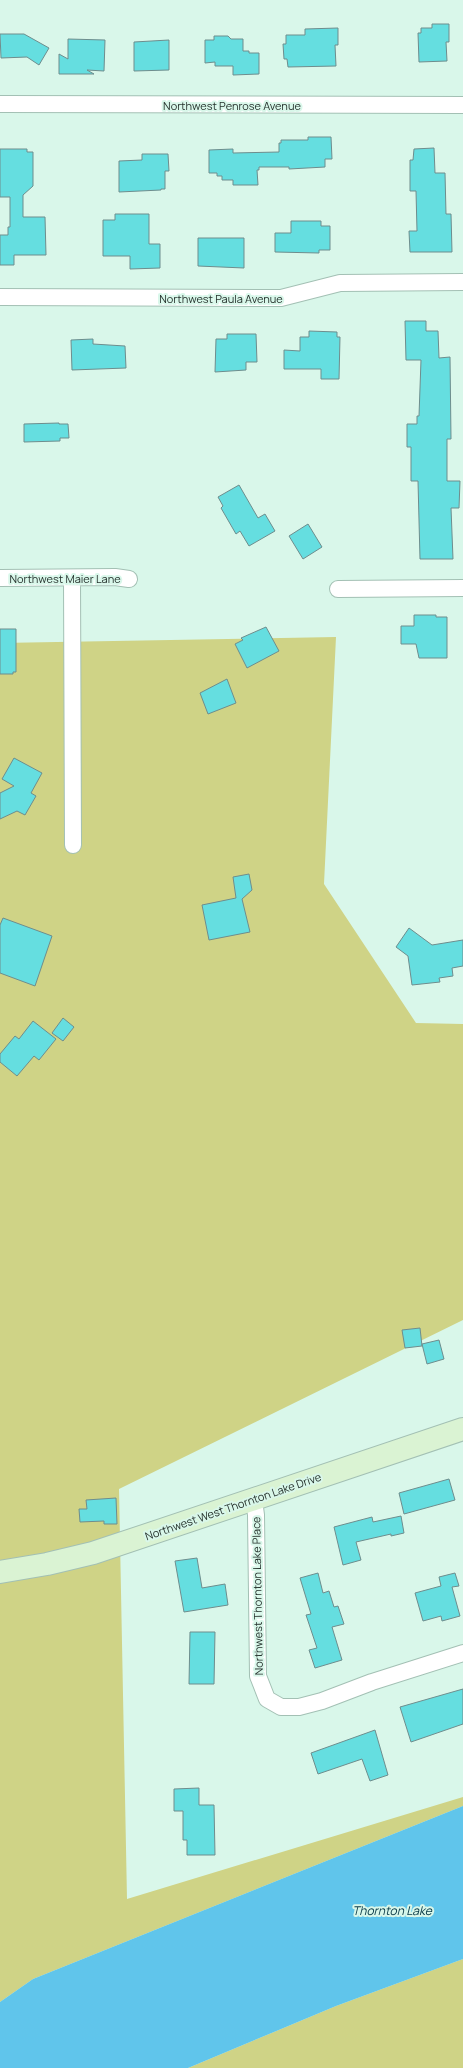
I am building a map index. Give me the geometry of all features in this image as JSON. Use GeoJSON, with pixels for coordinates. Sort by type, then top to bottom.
{"type":"FeatureCollection","features":[{"type":"Feature","properties":{"kind":"street","name":"Northwest Penrose Avenue"},"geometry":{"type":"LineString","coordinates":[[0,104],[463,105]]}},
{"type":"Feature","properties":{"kind":"street","name":"Northwest Paula Avenue"},"geometry":{"type":"LineString","coordinates":[[0,297],[281,298],[340,283],[463,282]]}},
{"type":"Feature","properties":{"kind":"street","name":"Northwest Maier Lane"},"geometry":{"type":"LineString","coordinates":[[0,578],[115,577],[129,579]]}},
{"type":"Feature","properties":{"kind":"street"},"geometry":{"type":"LineString","coordinates":[[72,578],[73,845]]}},
{"type":"Feature","properties":{"kind":"street"},"geometry":{"type":"LineString","coordinates":[[338,589],[463,588]]}},
{"type":"Feature","properties":{"kind":"street","name":"Northwest West Thornton Lake Drive"},"geometry":{"type":"LineString","coordinates":[[0,1572],[48,1564],[92,1553],[463,1429]]}},
{"type":"Feature","properties":{"kind":"street","name":"Northwest Thornton Lake Place"},"geometry":{"type":"LineString","coordinates":[[254,1500],[256,1515],[258,1676],[264,1695],[273,1704],[289,1708],[310,1705],[411,1669],[463,1653]]}},
{"type":"Feature","properties":{"kind":"green space"},"geometry":{"type":"Polygon","coordinates":[[[336,637],[324,884],[416,1023],[463,1024],[463,1320],[119,1489],[127,1899],[463,1797],[463,1806],[33,1979],[0,2002],[0,643],[336,637]]]}},
{"type":"Feature","properties":{"kind":"green space"},"geometry":{"type":"Polygon","coordinates":[[[463,1959],[463,2068],[188,2068],[336,2006],[463,1959]]]}},
{"type":"Feature","properties":{"kind":"water","name":"Thornton Lake"},"geometry":{"type":"Polygon","coordinates":[[[463,1806],[463,1959],[336,2006],[188,2068],[0,2068],[0,2002],[33,1979],[463,1806]]]}},
{"type":"Feature","properties":{"kind":"building"},"geometry":{"type":"Polygon","coordinates":[[[432,24],[449,24],[449,42],[446,42],[447,61],[419,62],[418,33],[421,33],[421,28],[432,28],[432,24]]]}},
{"type":"Feature","properties":{"kind":"building"},"geometry":{"type":"Polygon","coordinates":[[[338,28],[338,45],[335,45],[336,66],[288,67],[287,59],[284,59],[283,44],[286,44],[286,35],[305,35],[305,29],[338,28]]]}},
{"type":"Feature","properties":{"kind":"building"},"geometry":{"type":"Polygon","coordinates":[[[0,34],[24,34],[49,48],[39,65],[27,57],[1,58],[0,34]]]}},
{"type":"Feature","properties":{"kind":"building"},"geometry":{"type":"Polygon","coordinates":[[[214,36],[228,36],[231,39],[243,39],[243,51],[249,51],[249,53],[259,53],[259,74],[233,75],[233,66],[215,66],[215,62],[205,63],[205,40],[214,40],[214,36]]]}},
{"type":"Feature","properties":{"kind":"building"},"geometry":{"type":"Polygon","coordinates":[[[68,39],[105,40],[104,71],[87,70],[94,74],[59,74],[59,54],[68,59],[68,39]]]}},
{"type":"Feature","properties":{"kind":"building"},"geometry":{"type":"Polygon","coordinates":[[[169,40],[169,70],[134,71],[134,42],[169,40]]]}},
{"type":"Feature","properties":{"kind":"building"},"geometry":{"type":"Polygon","coordinates":[[[308,137],[331,137],[332,159],[325,159],[325,167],[289,169],[289,167],[259,167],[259,170],[257,170],[258,185],[233,185],[233,180],[222,180],[222,176],[217,176],[217,173],[209,173],[209,150],[233,149],[233,153],[279,152],[279,143],[281,143],[281,140],[308,140],[308,137]]]}},
{"type":"Feature","properties":{"kind":"building"},"geometry":{"type":"Polygon","coordinates":[[[434,148],[435,173],[445,173],[446,214],[451,214],[452,252],[410,252],[409,231],[417,231],[416,191],[410,191],[410,160],[413,160],[414,149],[434,148]]]}},
{"type":"Feature","properties":{"kind":"building"},"geometry":{"type":"Polygon","coordinates":[[[0,149],[27,149],[27,152],[33,152],[33,186],[23,195],[23,217],[45,217],[46,255],[14,255],[14,265],[0,265],[0,235],[8,235],[8,227],[10,227],[10,197],[0,197],[0,149]]]}},
{"type":"Feature","properties":{"kind":"building"},"geometry":{"type":"Polygon","coordinates":[[[142,154],[168,154],[169,171],[165,171],[165,189],[119,192],[119,161],[142,160],[142,154]]]}},
{"type":"Feature","properties":{"kind":"building"},"geometry":{"type":"Polygon","coordinates":[[[115,214],[149,214],[149,244],[160,244],[160,268],[130,269],[130,256],[103,256],[103,220],[115,220],[115,214]]]}},
{"type":"Feature","properties":{"kind":"building"},"geometry":{"type":"Polygon","coordinates":[[[291,221],[321,221],[321,226],[330,226],[330,250],[319,250],[319,253],[275,252],[275,233],[291,233],[291,221]]]}},
{"type":"Feature","properties":{"kind":"building"},"geometry":{"type":"Polygon","coordinates":[[[198,238],[244,238],[244,268],[198,266],[198,238]]]}},
{"type":"Feature","properties":{"kind":"building"},"geometry":{"type":"Polygon","coordinates":[[[405,321],[426,321],[426,331],[438,331],[439,358],[450,357],[451,439],[447,439],[447,481],[460,481],[459,508],[451,508],[453,559],[420,559],[418,481],[411,481],[411,447],[407,447],[407,424],[417,424],[417,416],[419,416],[421,360],[406,360],[405,321]]]}},
{"type":"Feature","properties":{"kind":"building"},"geometry":{"type":"Polygon","coordinates":[[[309,331],[337,332],[337,337],[340,337],[339,379],[321,379],[321,369],[284,369],[284,350],[300,351],[300,337],[309,337],[309,331]]]}},
{"type":"Feature","properties":{"kind":"building"},"geometry":{"type":"Polygon","coordinates":[[[227,334],[256,334],[257,362],[246,362],[246,370],[215,372],[216,339],[227,339],[227,334]]]}},
{"type":"Feature","properties":{"kind":"building"},"geometry":{"type":"Polygon","coordinates":[[[93,339],[93,344],[125,346],[126,368],[72,370],[71,340],[93,339]]]}},
{"type":"Feature","properties":{"kind":"building"},"geometry":{"type":"Polygon","coordinates":[[[24,424],[68,424],[69,438],[60,438],[60,441],[24,442],[24,424]]]}},
{"type":"Feature","properties":{"kind":"building"},"geometry":{"type":"Polygon","coordinates":[[[239,485],[258,518],[265,514],[275,531],[249,546],[240,531],[236,534],[221,508],[223,506],[218,497],[239,485]]]}},
{"type":"Feature","properties":{"kind":"building"},"geometry":{"type":"Polygon","coordinates":[[[308,524],[322,547],[303,559],[289,536],[308,524]]]}},
{"type":"Feature","properties":{"kind":"building"},"geometry":{"type":"Polygon","coordinates":[[[414,615],[436,615],[436,617],[447,617],[447,658],[419,658],[416,644],[401,644],[401,626],[414,626],[414,615]]]}},
{"type":"Feature","properties":{"kind":"building"},"geometry":{"type":"Polygon","coordinates":[[[266,627],[279,651],[247,668],[235,644],[243,640],[241,638],[266,627]]]}},
{"type":"Feature","properties":{"kind":"building"},"geometry":{"type":"Polygon","coordinates":[[[0,629],[16,629],[16,672],[13,672],[13,674],[0,674],[0,629]]]}},
{"type":"Feature","properties":{"kind":"building"},"geometry":{"type":"Polygon","coordinates":[[[227,679],[236,703],[208,714],[200,693],[227,679]]]}},
{"type":"Feature","properties":{"kind":"building"},"geometry":{"type":"Polygon","coordinates":[[[14,758],[42,773],[31,793],[36,796],[25,815],[17,811],[0,819],[0,793],[14,786],[2,779],[14,758]]]}},
{"type":"Feature","properties":{"kind":"building"},"geometry":{"type":"Polygon","coordinates":[[[249,874],[252,890],[242,899],[250,932],[209,940],[202,905],[236,898],[233,877],[249,874]]]}},
{"type":"Feature","properties":{"kind":"building"},"geometry":{"type":"Polygon","coordinates":[[[3,918],[52,936],[35,986],[0,973],[0,925],[3,918]]]}},
{"type":"Feature","properties":{"kind":"building"},"geometry":{"type":"Polygon","coordinates":[[[409,928],[432,945],[463,940],[463,966],[452,968],[453,976],[439,978],[440,982],[412,985],[408,956],[396,947],[409,928]]]}},
{"type":"Feature","properties":{"kind":"building"},"geometry":{"type":"Polygon","coordinates":[[[63,1018],[74,1027],[63,1041],[52,1033],[63,1018]]]}},
{"type":"Feature","properties":{"kind":"building"},"geometry":{"type":"Polygon","coordinates":[[[33,1021],[56,1039],[39,1060],[34,1056],[17,1076],[0,1062],[0,1054],[15,1036],[19,1039],[33,1021]]]}},
{"type":"Feature","properties":{"kind":"building"},"geometry":{"type":"Polygon","coordinates":[[[420,1328],[422,1346],[405,1348],[402,1330],[420,1328]]]}},
{"type":"Feature","properties":{"kind":"building"},"geometry":{"type":"Polygon","coordinates":[[[439,1340],[444,1359],[427,1364],[422,1344],[439,1340]]]}},
{"type":"Feature","properties":{"kind":"building"},"geometry":{"type":"Polygon","coordinates":[[[449,1479],[455,1500],[404,1514],[399,1493],[449,1479]]]}},
{"type":"Feature","properties":{"kind":"building"},"geometry":{"type":"Polygon","coordinates":[[[116,1498],[117,1524],[104,1524],[104,1521],[80,1522],[79,1509],[87,1509],[86,1500],[116,1498]]]}},
{"type":"Feature","properties":{"kind":"building"},"geometry":{"type":"Polygon","coordinates":[[[401,1516],[404,1533],[391,1536],[391,1534],[356,1542],[361,1560],[343,1565],[334,1527],[372,1517],[373,1522],[401,1516]]]}},
{"type":"Feature","properties":{"kind":"building"},"geometry":{"type":"Polygon","coordinates":[[[197,1558],[202,1588],[225,1584],[228,1605],[184,1612],[175,1561],[197,1558]]]}},
{"type":"Feature","properties":{"kind":"building"},"geometry":{"type":"Polygon","coordinates":[[[318,1573],[323,1593],[329,1591],[334,1607],[338,1606],[344,1624],[332,1627],[342,1660],[315,1668],[309,1650],[317,1648],[306,1615],[311,1614],[300,1578],[318,1573]]]}},
{"type":"Feature","properties":{"kind":"building"},"geometry":{"type":"Polygon","coordinates":[[[455,1573],[459,1586],[452,1587],[460,1616],[442,1621],[441,1616],[423,1621],[415,1593],[441,1586],[439,1577],[455,1573]]]}},
{"type":"Feature","properties":{"kind":"building"},"geometry":{"type":"Polygon","coordinates":[[[190,1632],[215,1632],[214,1684],[189,1684],[190,1632]]]}},
{"type":"Feature","properties":{"kind":"building"},"geometry":{"type":"Polygon","coordinates":[[[463,1689],[463,1724],[411,1742],[400,1707],[463,1689]]]}},
{"type":"Feature","properties":{"kind":"building"},"geometry":{"type":"Polygon","coordinates":[[[375,1730],[388,1775],[370,1781],[362,1759],[318,1774],[311,1753],[375,1730]]]}},
{"type":"Feature","properties":{"kind":"building"},"geometry":{"type":"Polygon","coordinates":[[[199,1788],[199,1805],[214,1805],[215,1855],[187,1855],[187,1840],[183,1840],[183,1811],[174,1811],[174,1789],[199,1788]]]}}]}
